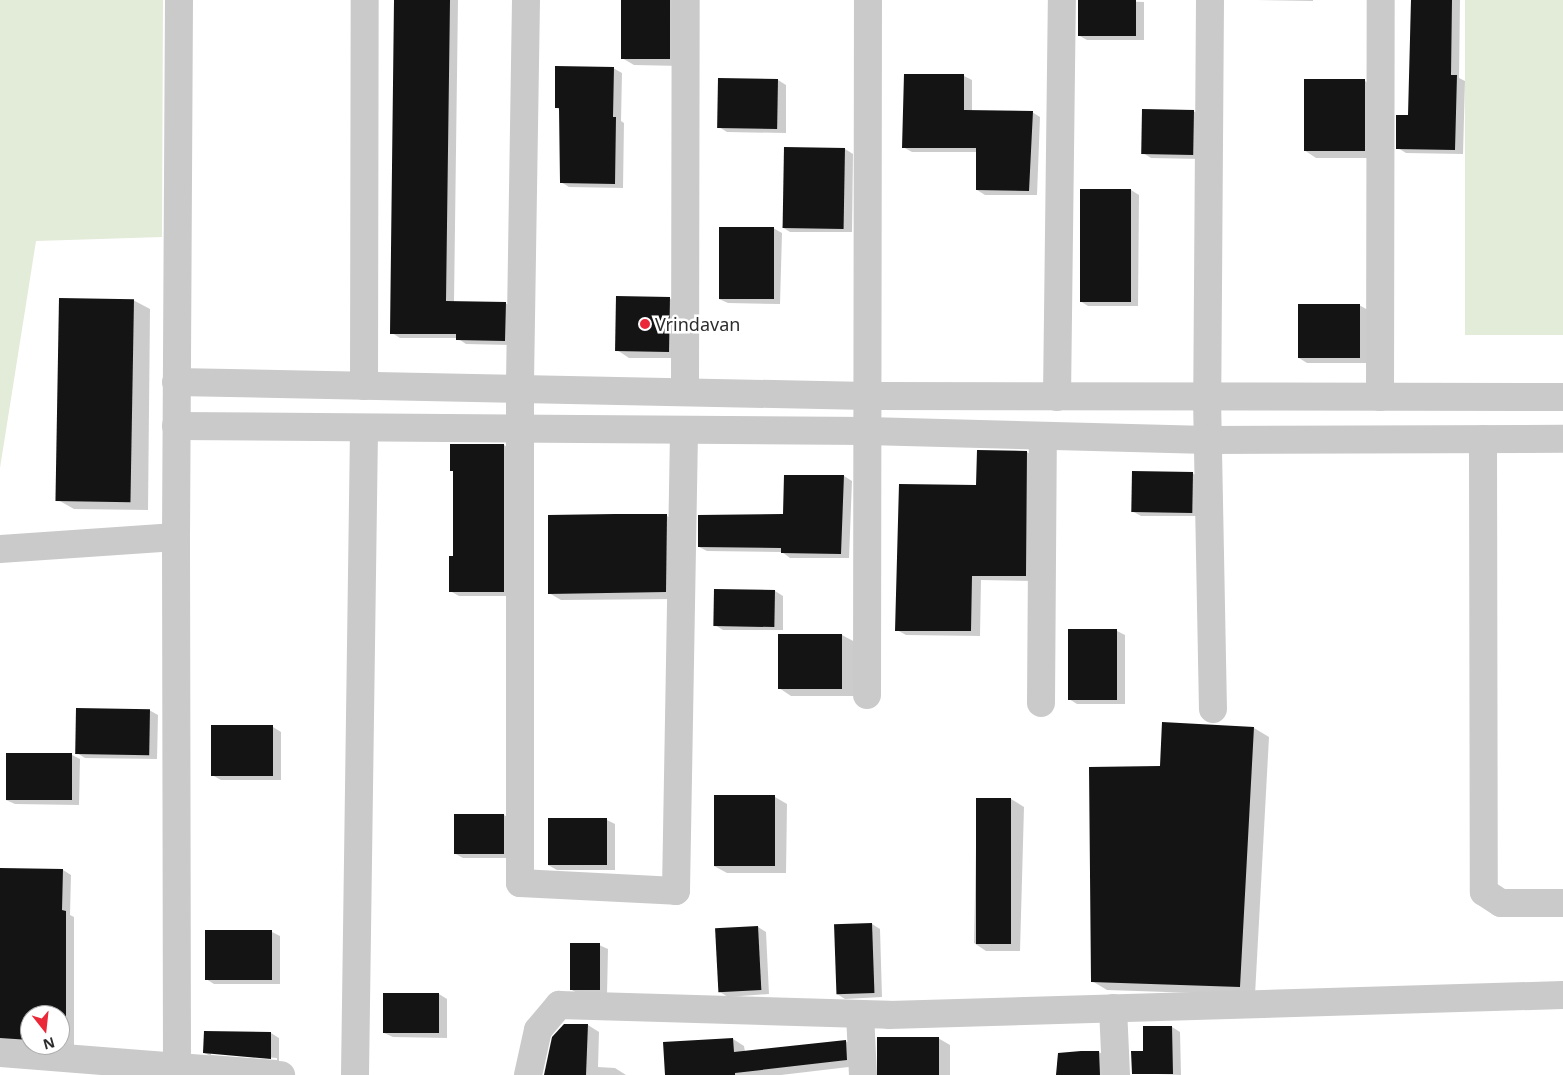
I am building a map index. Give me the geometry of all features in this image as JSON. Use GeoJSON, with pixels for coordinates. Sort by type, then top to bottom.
{"type":"FeatureCollection","features":[{"type":"Feature","properties":{"kind":"street"},"geometry":{"type":"LineString","coordinates":[[177,1067],[176,382],[179,0]]}},
{"type":"Feature","properties":{"kind":"street"},"geometry":{"type":"LineString","coordinates":[[364,386],[365,0]]}},
{"type":"Feature","properties":{"kind":"street"},"geometry":{"type":"LineString","coordinates":[[526,0],[520,389],[520,883],[676,891],[684,430]]}},
{"type":"Feature","properties":{"kind":"street"},"geometry":{"type":"LineString","coordinates":[[685,391],[686,0]]}},
{"type":"Feature","properties":{"kind":"street"},"geometry":{"type":"LineString","coordinates":[[867,695],[868,0]]}},
{"type":"Feature","properties":{"kind":"street"},"geometry":{"type":"LineString","coordinates":[[1057,397],[1062,0]]}},
{"type":"Feature","properties":{"kind":"street"},"geometry":{"type":"LineString","coordinates":[[1210,0],[1207,398],[1213,709]]}},
{"type":"Feature","properties":{"kind":"street"},"geometry":{"type":"LineString","coordinates":[[1380,397],[1381,0]]}},
{"type":"Feature","properties":{"kind":"street"},"geometry":{"type":"LineString","coordinates":[[176,382],[868,396],[1207,398],[1563,397]]}},
{"type":"Feature","properties":{"kind":"street"},"geometry":{"type":"LineString","coordinates":[[176,426],[867,431],[1208,440],[1563,439]]}},
{"type":"Feature","properties":{"kind":"street"},"geometry":{"type":"LineString","coordinates":[[355,1075],[364,428]]}},
{"type":"Feature","properties":{"kind":"street"},"geometry":{"type":"LineString","coordinates":[[1041,703],[1042,436]]}},
{"type":"Feature","properties":{"kind":"street"},"geometry":{"type":"LineString","coordinates":[[1483,439],[1484,892],[1501,903],[1563,903]]}},
{"type":"Feature","properties":{"kind":"street"},"geometry":{"type":"LineString","coordinates":[[0,549],[176,537]]}},
{"type":"Feature","properties":{"kind":"street"},"geometry":{"type":"LineString","coordinates":[[528,1075],[538,1030],[559,1005],[860,1014],[1563,994]]}},
{"type":"Feature","properties":{"kind":"street"},"geometry":{"type":"LineString","coordinates":[[1113,1008],[1116,1075]]}},
{"type":"Feature","properties":{"kind":"street"},"geometry":{"type":"LineString","coordinates":[[860,1014],[863,1075]]}},
{"type":"Feature","properties":{"kind":"street"},"geometry":{"type":"LineString","coordinates":[[0,1053],[281,1075]]}},
{"type":"Feature","properties":{"kind":"green space"},"geometry":{"type":"Polygon","coordinates":[[[0,0],[163,0],[162,237],[36,241],[0,468],[0,0]]]}},
{"type":"Feature","properties":{"kind":"green space"},"geometry":{"type":"Polygon","coordinates":[[[1465,0],[1563,0],[1563,335],[1465,335],[1465,0]]]}},
{"type":"Feature","properties":{"kind":"building"},"geometry":{"type":"Polygon","coordinates":[[[394,0],[450,0],[446,301],[506,302],[505,341],[456,340],[456,334],[390,334],[394,0]]]}},
{"type":"Feature","properties":{"kind":"building"},"geometry":{"type":"Polygon","coordinates":[[[621,0],[670,0],[670,59],[621,59],[621,0]]]}},
{"type":"Feature","properties":{"kind":"building"},"geometry":{"type":"Polygon","coordinates":[[[1078,0],[1136,0],[1136,36],[1078,36],[1078,0]]]}},
{"type":"Feature","properties":{"kind":"building"},"geometry":{"type":"Polygon","coordinates":[[[1411,0],[1452,0],[1451,75],[1457,75],[1455,150],[1396,149],[1396,115],[1408,115],[1411,0]]]}},
{"type":"Feature","properties":{"kind":"building"},"geometry":{"type":"Polygon","coordinates":[[[555,66],[614,67],[613,117],[616,117],[615,184],[560,183],[559,108],[555,108],[555,66]]]}},
{"type":"Feature","properties":{"kind":"building"},"geometry":{"type":"Polygon","coordinates":[[[904,74],[964,74],[964,110],[1033,111],[1029,191],[976,190],[976,148],[902,148],[904,74]]]}},
{"type":"Feature","properties":{"kind":"building"},"geometry":{"type":"Polygon","coordinates":[[[718,78],[778,79],[777,129],[717,128],[718,78]]]}},
{"type":"Feature","properties":{"kind":"building"},"geometry":{"type":"Polygon","coordinates":[[[1304,79],[1365,79],[1365,151],[1304,151],[1304,79]]]}},
{"type":"Feature","properties":{"kind":"building"},"geometry":{"type":"Polygon","coordinates":[[[1142,109],[1194,110],[1193,155],[1141,154],[1142,109]]]}},
{"type":"Feature","properties":{"kind":"building"},"geometry":{"type":"Polygon","coordinates":[[[784,147],[845,148],[844,229],[783,228],[784,147]]]}},
{"type":"Feature","properties":{"kind":"building"},"geometry":{"type":"Polygon","coordinates":[[[1080,189],[1131,189],[1131,302],[1080,302],[1080,189]]]}},
{"type":"Feature","properties":{"kind":"building"},"geometry":{"type":"Polygon","coordinates":[[[719,227],[774,227],[774,299],[719,299],[719,227]]]}},
{"type":"Feature","properties":{"kind":"building","name":"Vrindavan"},"geometry":{"type":"Polygon","coordinates":[[[616,296],[670,297],[669,352],[615,351],[616,296]]]}},
{"type":"Feature","properties":{"kind":"building"},"geometry":{"type":"Polygon","coordinates":[[[59,298],[134,299],[130,502],[55,501],[59,298]]]}},
{"type":"Feature","properties":{"kind":"building"},"geometry":{"type":"Polygon","coordinates":[[[1298,304],[1360,304],[1360,358],[1298,358],[1298,304]]]}},
{"type":"Feature","properties":{"kind":"building"},"geometry":{"type":"Polygon","coordinates":[[[450,444],[504,444],[504,592],[449,592],[449,556],[453,556],[453,471],[450,471],[450,444]]]}},
{"type":"Feature","properties":{"kind":"building"},"geometry":{"type":"Polygon","coordinates":[[[977,450],[1027,451],[1026,576],[972,576],[971,631],[895,631],[899,484],[976,485],[977,450]]]}},
{"type":"Feature","properties":{"kind":"building"},"geometry":{"type":"Polygon","coordinates":[[[1132,471],[1193,472],[1192,513],[1131,512],[1132,471]]]}},
{"type":"Feature","properties":{"kind":"building"},"geometry":{"type":"Polygon","coordinates":[[[784,475],[844,475],[841,554],[781,553],[781,548],[698,547],[698,515],[783,514],[784,475]]]}},
{"type":"Feature","properties":{"kind":"building"},"geometry":{"type":"Polygon","coordinates":[[[667,514],[666,592],[548,594],[548,515],[667,514]]]}},
{"type":"Feature","properties":{"kind":"building"},"geometry":{"type":"Polygon","coordinates":[[[714,589],[775,590],[774,627],[713,626],[714,589]]]}},
{"type":"Feature","properties":{"kind":"building"},"geometry":{"type":"Polygon","coordinates":[[[1068,629],[1117,629],[1117,700],[1068,700],[1068,629]]]}},
{"type":"Feature","properties":{"kind":"building"},"geometry":{"type":"Polygon","coordinates":[[[778,634],[842,634],[842,689],[778,689],[778,634]]]}},
{"type":"Feature","properties":{"kind":"building"},"geometry":{"type":"Polygon","coordinates":[[[76,708],[150,709],[149,755],[75,754],[76,708]]]}},
{"type":"Feature","properties":{"kind":"building"},"geometry":{"type":"Polygon","coordinates":[[[1162,722],[1254,727],[1240,987],[1091,982],[1089,767],[1160,766],[1162,722]]]}},
{"type":"Feature","properties":{"kind":"building"},"geometry":{"type":"Polygon","coordinates":[[[211,725],[273,725],[273,776],[211,776],[211,725]]]}},
{"type":"Feature","properties":{"kind":"building"},"geometry":{"type":"Polygon","coordinates":[[[6,753],[72,753],[72,800],[6,800],[6,753]]]}},
{"type":"Feature","properties":{"kind":"building"},"geometry":{"type":"Polygon","coordinates":[[[714,795],[775,795],[775,866],[714,866],[714,795]]]}},
{"type":"Feature","properties":{"kind":"building"},"geometry":{"type":"Polygon","coordinates":[[[976,798],[1011,798],[1011,944],[976,944],[976,798]]]}},
{"type":"Feature","properties":{"kind":"building"},"geometry":{"type":"Polygon","coordinates":[[[454,814],[504,814],[504,854],[454,854],[454,814]]]}},
{"type":"Feature","properties":{"kind":"building"},"geometry":{"type":"Polygon","coordinates":[[[548,818],[607,818],[607,865],[548,865],[548,818]]]}},
{"type":"Feature","properties":{"kind":"building"},"geometry":{"type":"Polygon","coordinates":[[[0,868],[63,869],[62,910],[66,911],[66,1005],[20,1005],[20,1039],[0,1038],[0,868]]]}},
{"type":"Feature","properties":{"kind":"building"},"geometry":{"type":"Polygon","coordinates":[[[872,923],[874,993],[836,994],[834,924],[872,923]]]}},
{"type":"Feature","properties":{"kind":"building"},"geometry":{"type":"Polygon","coordinates":[[[758,926],[761,990],[718,992],[715,928],[758,926]]]}},
{"type":"Feature","properties":{"kind":"building"},"geometry":{"type":"Polygon","coordinates":[[[205,930],[272,930],[272,980],[205,980],[205,930]]]}},
{"type":"Feature","properties":{"kind":"building"},"geometry":{"type":"Polygon","coordinates":[[[570,943],[600,943],[600,990],[570,990],[570,943]]]}},
{"type":"Feature","properties":{"kind":"building"},"geometry":{"type":"Polygon","coordinates":[[[383,993],[439,993],[439,1033],[383,1033],[383,993]]]}},
{"type":"Feature","properties":{"kind":"building"},"geometry":{"type":"Polygon","coordinates":[[[564,1024],[588,1024],[586,1075],[544,1075],[552,1037],[564,1024]]]}},
{"type":"Feature","properties":{"kind":"building"},"geometry":{"type":"Polygon","coordinates":[[[1143,1026],[1172,1026],[1173,1074],[1132,1074],[1131,1051],[1143,1051],[1143,1026]]]}},
{"type":"Feature","properties":{"kind":"building"},"geometry":{"type":"Polygon","coordinates":[[[204,1031],[271,1032],[271,1059],[203,1053],[204,1031]]]}},
{"type":"Feature","properties":{"kind":"building"},"geometry":{"type":"Polygon","coordinates":[[[877,1037],[939,1037],[939,1075],[877,1075],[877,1037]]]}},
{"type":"Feature","properties":{"kind":"building"},"geometry":{"type":"Polygon","coordinates":[[[733,1038],[734,1052],[846,1040],[847,1060],[735,1073],[735,1075],[665,1075],[663,1042],[733,1038]]]}},
{"type":"Feature","properties":{"kind":"building"},"geometry":{"type":"Polygon","coordinates":[[[1099,1051],[1100,1075],[1056,1075],[1058,1053],[1099,1051]]]}},
{"type":"Feature","properties":{"kind":"place","name":"Vrindavan"},"geometry":{"type":"Point","coordinates":[645,324]}}]}
